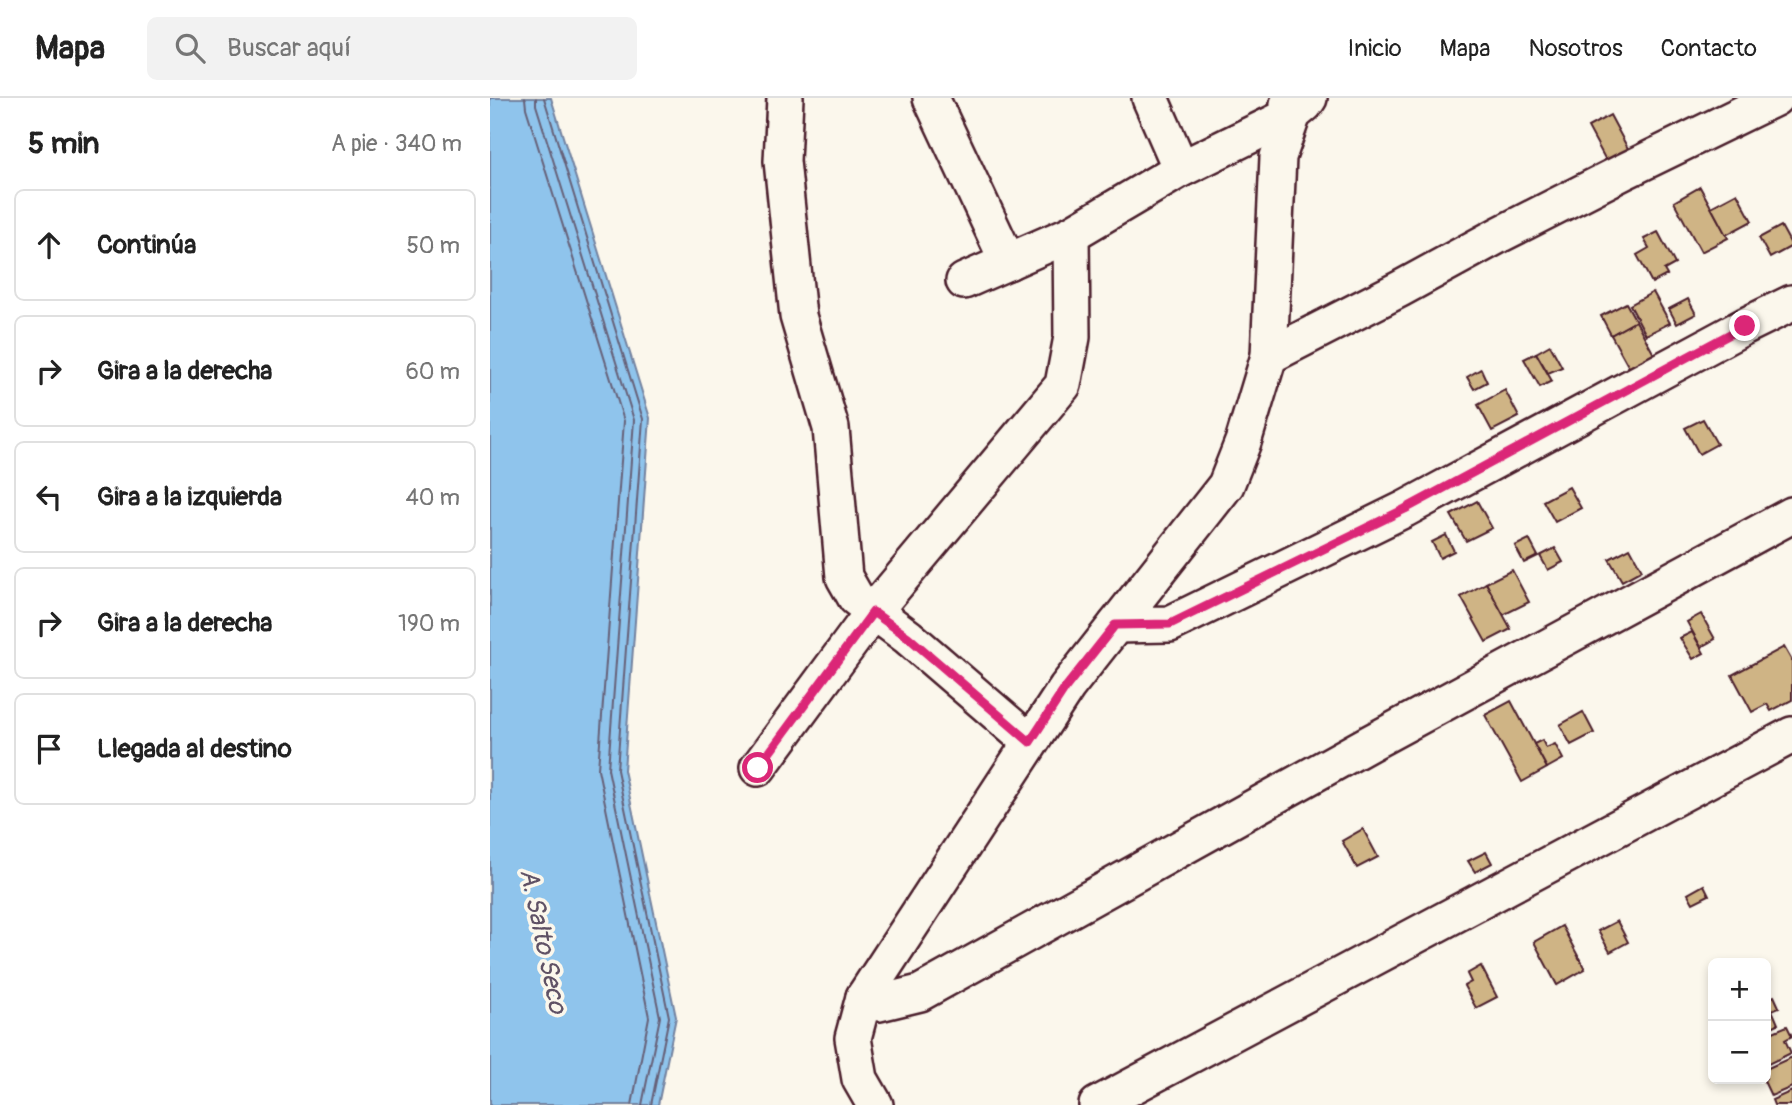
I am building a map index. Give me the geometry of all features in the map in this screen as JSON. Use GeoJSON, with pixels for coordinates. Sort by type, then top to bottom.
{"type":"FeatureCollection","features":[{"type":"Feature","properties":{"kind":"street"},"geometry":{"type":"LineString","coordinates":[[785,98],[782,161],[798,316],[831,428],[844,577],[856,598],[908,637],[1030,742]]}},
{"type":"Feature","properties":{"kind":"street"},"geometry":{"type":"LineString","coordinates":[[931,98],[1008,261]]}},
{"type":"Feature","properties":{"kind":"street"},"geometry":{"type":"LineString","coordinates":[[1150,98],[1181,169]]}},
{"type":"Feature","properties":{"kind":"street"},"geometry":{"type":"LineString","coordinates":[[1269,356],[1401,289],[1499,235],[1775,98]]}},
{"type":"Feature","properties":{"kind":"street"},"geometry":{"type":"LineString","coordinates":[[964,281],[1072,234],[1181,169],[1303,102]]}},
{"type":"Feature","properties":{"kind":"street"},"geometry":{"type":"LineString","coordinates":[[875,1105],[860,1079],[853,1038],[864,997],[1066,687],[1226,485],[1243,442],[1269,356],[1278,157],[1303,102]]}},
{"type":"Feature","properties":{"kind":"street"},"geometry":{"type":"LineString","coordinates":[[758,768],[873,612],[1063,385],[1072,337],[1072,234]]}},
{"type":"Feature","properties":{"kind":"street"},"geometry":{"type":"LineString","coordinates":[[1115,625],[1170,624],[1405,509],[1792,303]]}},
{"type":"Feature","properties":{"kind":"street"},"geometry":{"type":"LineString","coordinates":[[864,997],[879,1003],[919,993],[1382,737],[1792,515]]}},
{"type":"Feature","properties":{"kind":"street"},"geometry":{"type":"LineString","coordinates":[[1097,1105],[1792,735]]}},
{"type":"Feature","properties":{"kind":"water","name":"A. Salto Seco"},"geometry":{"type":"Polygon","coordinates":[[[490,98],[551,98],[650,418],[624,770],[676,1017],[658,1105],[490,1105],[490,98]]]}},
{"type":"Feature","properties":{"kind":"building"},"geometry":{"type":"Polygon","coordinates":[[[1610,115],[1632,156],[1610,168],[1588,127],[1610,115]]]}},
{"type":"Feature","properties":{"kind":"building"},"geometry":{"type":"Polygon","coordinates":[[[1700,187],[1728,238],[1701,252],[1674,202],[1700,187]]]}},
{"type":"Feature","properties":{"kind":"building"},"geometry":{"type":"Polygon","coordinates":[[[1737,193],[1752,221],[1726,235],[1711,207],[1737,193]]]}},
{"type":"Feature","properties":{"kind":"building"},"geometry":{"type":"Polygon","coordinates":[[[1781,226],[1792,246],[1770,258],[1759,238],[1781,226]]]}},
{"type":"Feature","properties":{"kind":"building"},"geometry":{"type":"Polygon","coordinates":[[[1658,232],[1675,264],[1664,270],[1667,275],[1652,283],[1637,255],[1649,248],[1644,239],[1658,232]]]}},
{"type":"Feature","properties":{"kind":"building"},"geometry":{"type":"Polygon","coordinates":[[[1653,292],[1670,323],[1646,335],[1630,305],[1653,292]]]}},
{"type":"Feature","properties":{"kind":"building"},"geometry":{"type":"Polygon","coordinates":[[[1688,299],[1696,314],[1677,324],[1669,309],[1688,299]]]}},
{"type":"Feature","properties":{"kind":"building"},"geometry":{"type":"Polygon","coordinates":[[[1626,303],[1636,321],[1611,335],[1601,316],[1626,303]]]}},
{"type":"Feature","properties":{"kind":"building"},"geometry":{"type":"Polygon","coordinates":[[[1636,321],[1657,360],[1632,373],[1611,335],[1636,321]]]}},
{"type":"Feature","properties":{"kind":"building"},"geometry":{"type":"Polygon","coordinates":[[[1550,345],[1562,367],[1548,373],[1536,353],[1550,345]]]}},
{"type":"Feature","properties":{"kind":"building"},"geometry":{"type":"Polygon","coordinates":[[[1536,353],[1552,381],[1540,387],[1524,359],[1536,353]]]}},
{"type":"Feature","properties":{"kind":"building"},"geometry":{"type":"Polygon","coordinates":[[[1481,369],[1487,382],[1474,389],[1467,377],[1481,369]]]}},
{"type":"Feature","properties":{"kind":"building"},"geometry":{"type":"Polygon","coordinates":[[[1505,390],[1519,417],[1492,431],[1478,405],[1505,390]]]}},
{"type":"Feature","properties":{"kind":"building"},"geometry":{"type":"Polygon","coordinates":[[[1703,419],[1717,444],[1699,454],[1685,428],[1703,419]]]}},
{"type":"Feature","properties":{"kind":"building"},"geometry":{"type":"Polygon","coordinates":[[[1569,487],[1581,508],[1555,522],[1543,501],[1569,487]]]}},
{"type":"Feature","properties":{"kind":"building"},"geometry":{"type":"Polygon","coordinates":[[[1477,501],[1492,528],[1466,541],[1451,515],[1477,501]]]}},
{"type":"Feature","properties":{"kind":"building"},"geometry":{"type":"Polygon","coordinates":[[[1446,535],[1454,551],[1440,558],[1432,542],[1446,535]]]}},
{"type":"Feature","properties":{"kind":"building"},"geometry":{"type":"Polygon","coordinates":[[[1529,539],[1538,556],[1524,563],[1515,546],[1529,539]]]}},
{"type":"Feature","properties":{"kind":"building"},"geometry":{"type":"Polygon","coordinates":[[[1555,548],[1563,562],[1548,570],[1540,556],[1555,548]]]}},
{"type":"Feature","properties":{"kind":"building"},"geometry":{"type":"Polygon","coordinates":[[[1630,548],[1642,570],[1622,581],[1609,559],[1630,548]]]}},
{"type":"Feature","properties":{"kind":"building"},"geometry":{"type":"Polygon","coordinates":[[[1512,570],[1529,602],[1503,615],[1486,583],[1512,570]]]}},
{"type":"Feature","properties":{"kind":"building"},"geometry":{"type":"Polygon","coordinates":[[[1486,583],[1511,629],[1486,642],[1461,597],[1486,583]]]}},
{"type":"Feature","properties":{"kind":"building"},"geometry":{"type":"Polygon","coordinates":[[[1701,614],[1715,639],[1701,647],[1687,622],[1701,614]]]}},
{"type":"Feature","properties":{"kind":"building"},"geometry":{"type":"Polygon","coordinates":[[[1692,632],[1704,653],[1693,659],[1680,638],[1692,632]]]}},
{"type":"Feature","properties":{"kind":"building"},"geometry":{"type":"Polygon","coordinates":[[[1784,647],[1792,661],[1792,700],[1771,711],[1767,704],[1752,712],[1732,675],[1784,647]]]}},
{"type":"Feature","properties":{"kind":"building"},"geometry":{"type":"Polygon","coordinates":[[[1511,701],[1547,768],[1522,782],[1485,715],[1511,701]]]}},
{"type":"Feature","properties":{"kind":"building"},"geometry":{"type":"Polygon","coordinates":[[[1583,712],[1594,733],[1571,745],[1560,725],[1583,712]]]}},
{"type":"Feature","properties":{"kind":"building"},"geometry":{"type":"Polygon","coordinates":[[[1542,740],[1546,748],[1555,744],[1563,759],[1547,768],[1534,744],[1542,740]]]}},
{"type":"Feature","properties":{"kind":"building"},"geometry":{"type":"Polygon","coordinates":[[[1363,829],[1378,857],[1357,868],[1342,841],[1363,829]]]}},
{"type":"Feature","properties":{"kind":"building"},"geometry":{"type":"Polygon","coordinates":[[[1486,852],[1492,863],[1475,872],[1468,861],[1486,852]]]}},
{"type":"Feature","properties":{"kind":"building"},"geometry":{"type":"Polygon","coordinates":[[[1704,885],[1709,895],[1693,903],[1688,894],[1704,885]]]}},
{"type":"Feature","properties":{"kind":"building"},"geometry":{"type":"Polygon","coordinates":[[[1617,921],[1628,942],[1610,952],[1598,931],[1617,921]]]}},
{"type":"Feature","properties":{"kind":"building"},"geometry":{"type":"Polygon","coordinates":[[[1562,926],[1585,969],[1557,985],[1534,942],[1562,926]]]}},
{"type":"Feature","properties":{"kind":"building"},"geometry":{"type":"Polygon","coordinates":[[[1481,966],[1497,997],[1476,1008],[1464,986],[1471,982],[1467,974],[1481,966]]]}},
{"type":"Feature","properties":{"kind":"building"},"geometry":{"type":"Polygon","coordinates":[[[1774,996],[1779,1007],[1772,1010],[1778,1024],[1771,1028],[1771,1021],[1771,998],[1774,996]]]}},
{"type":"Feature","properties":{"kind":"building"},"geometry":{"type":"Polygon","coordinates":[[[1787,1026],[1792,1036],[1785,1040],[1791,1053],[1771,1063],[1771,1033],[1787,1026]]]}},
{"type":"Feature","properties":{"kind":"building"},"geometry":{"type":"Polygon","coordinates":[[[1792,1057],[1792,1087],[1771,1096],[1765,1084],[1771,1084],[1771,1067],[1792,1057]]]}},
{"type":"Feature","properties":{"kind":"building"},"geometry":{"type":"Polygon","coordinates":[[[1792,1091],[1792,1105],[1774,1105],[1772,1100],[1792,1091]]]}},
{"type":"Feature","properties":{"kind":"route"},"geometry":{"type":"LineString","coordinates":[[758,768],[873,612],[908,637],[1030,742],[1066,687],[1115,625],[1170,624],[1405,509],[1745,326]]}}]}
